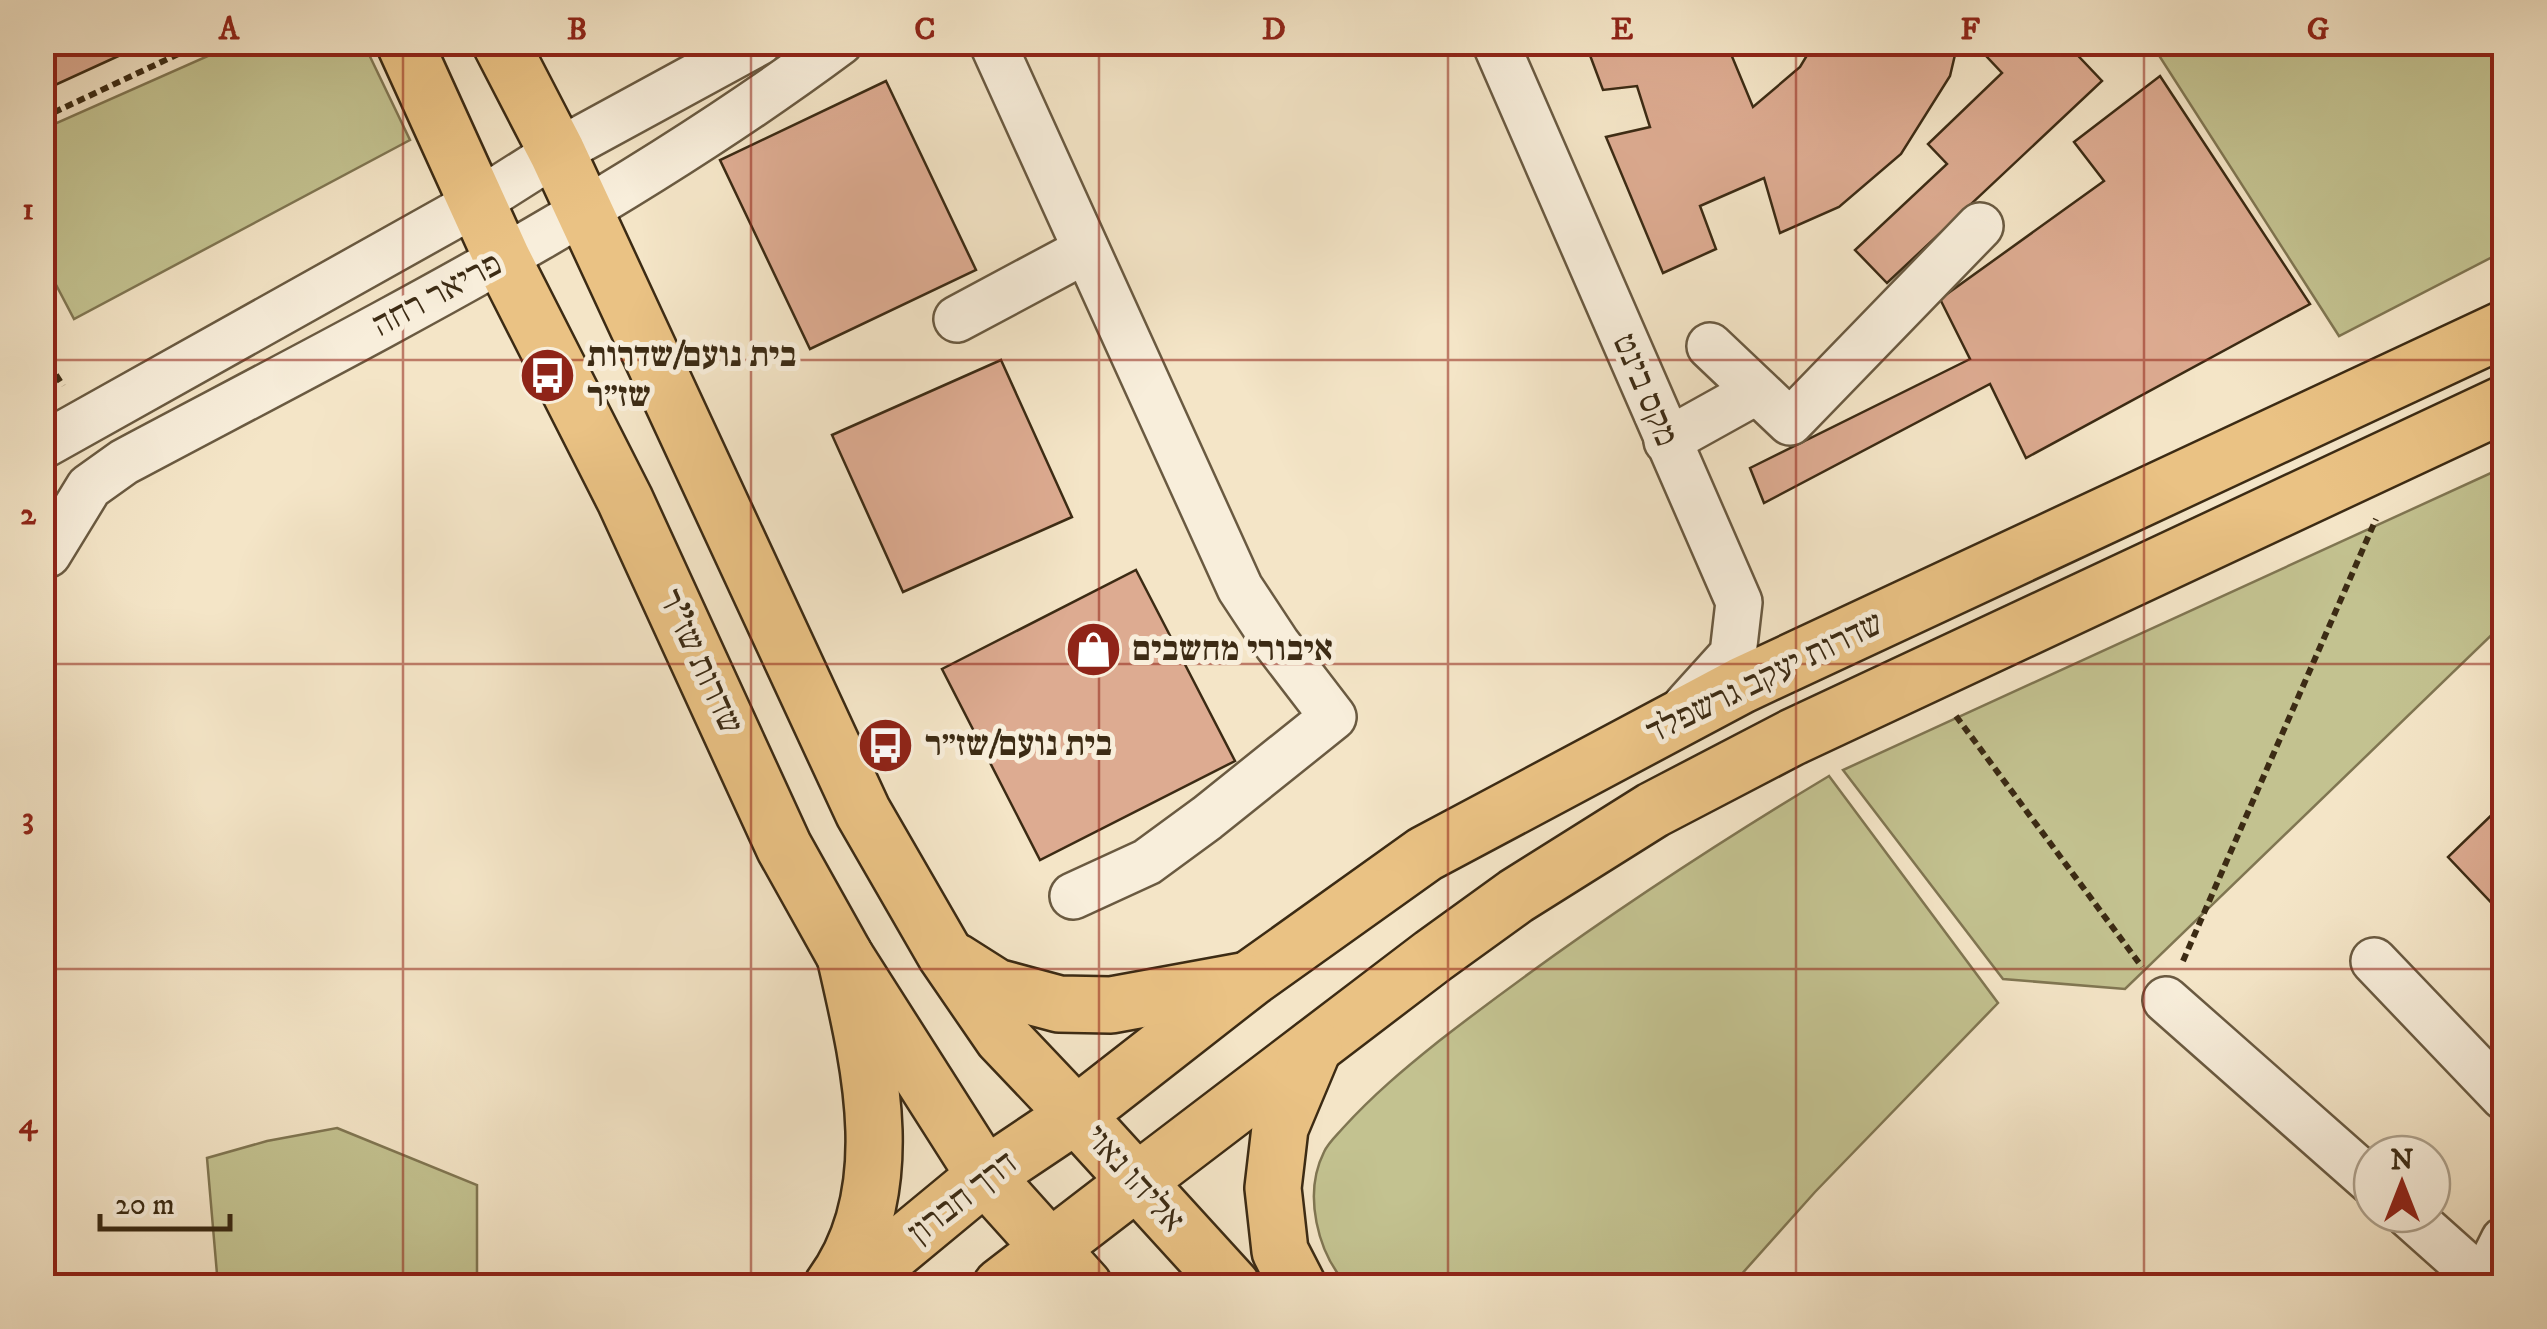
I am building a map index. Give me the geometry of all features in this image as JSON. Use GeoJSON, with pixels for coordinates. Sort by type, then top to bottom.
{"type":"FeatureCollection","features":[{"type":"Feature","properties":{"kind":"main road","name":"שדרות שז\"ר"},"geometry":{"type":"LineString","coordinates":[[404,42],[503,260],[626,500],[784,847],[845,956],[985,1176],[1068,1267]]}},
{"type":"Feature","properties":{"kind":"main road"},"geometry":{"type":"LineString","coordinates":[[500,42],[557,152],[863,812],[946,954],[1002,1037],[1076,1115]]}},
{"type":"Feature","properties":{"kind":"main road","name":"שדרות יעקב גרשפלד"},"geometry":{"type":"LineString","coordinates":[[1076,1115],[1250,980],[1425,854],[1760,677],[2504,329]]}},
{"type":"Feature","properties":{"kind":"main road","name":"שדרות יעקב גרשפלד"},"geometry":{"type":"LineString","coordinates":[[1135,1182],[1516,896],[1653,810],[1793,737],[2504,404]]}},
{"type":"Feature","properties":{"kind":"main road"},"geometry":{"type":"LineString","coordinates":[[946,954],[996,987],[1059,1004],[1111,1006],[1250,980]]}},
{"type":"Feature","properties":{"kind":"main road"},"geometry":{"type":"LineString","coordinates":[[832,1286],[844,1271],[864,1222],[873,1168],[870,1066],[845,956]]}},
{"type":"Feature","properties":{"kind":"main road"},"geometry":{"type":"LineString","coordinates":[[1298,1286],[1280,1251],[1274,1188],[1280,1128],[1314,1047]]}},
{"type":"Feature","properties":{"kind":"main road","name":"דרך חברון"},"geometry":{"type":"LineString","coordinates":[[852,1286],[985,1176],[1076,1115]]}},
{"type":"Feature","properties":{"kind":"main road","name":"אליהו נאוי"},"geometry":{"type":"LineString","coordinates":[[1076,1115],[1232,1286]]}},
{"type":"Feature","properties":{"kind":"main road"},"geometry":{"type":"LineString","coordinates":[[1001,1286],[1068,1267],[1135,1182]]}},
{"type":"Feature","properties":{"kind":"street","name":"פריאר רחה"},"geometry":{"type":"LineString","coordinates":[[42,446],[478,202],[557,152],[759,42]]}},
{"type":"Feature","properties":{"kind":"street","name":"פריאר רחה"},"geometry":{"type":"LineString","coordinates":[[45,562],[89,487],[124,462],[503,260],[767,96],[840,42]]}},
{"type":"Feature","properties":{"kind":"street"},"geometry":{"type":"LineString","coordinates":[[992,42],[1240,588],[1276,644],[1333,717],[1147,862],[1073,896]]}},
{"type":"Feature","properties":{"kind":"street","name":"מקס בינט"},"geometry":{"type":"LineString","coordinates":[[1495,42],[1739,602],[1733,654],[1670,724]]}},
{"type":"Feature","properties":{"kind":"street"},"geometry":{"type":"LineString","coordinates":[[1710,346],[1790,422],[1980,226]]}},
{"type":"Feature","properties":{"kind":"street"},"geometry":{"type":"LineString","coordinates":[[956,319],[1086,250]]}},
{"type":"Feature","properties":{"kind":"street"},"geometry":{"type":"LineString","coordinates":[[1667,442],[1757,391]]}},
{"type":"Feature","properties":{"kind":"street"},"geometry":{"type":"LineString","coordinates":[[42,497],[52,520],[45,562]]}},
{"type":"Feature","properties":{"kind":"street"},"geometry":{"type":"LineString","coordinates":[[2374,960],[2504,1097]]}},
{"type":"Feature","properties":{"kind":"street"},"geometry":{"type":"LineString","coordinates":[[2166,1000],[2352,1164]]}},
{"type":"Feature","properties":{"kind":"street"},"geometry":{"type":"LineString","coordinates":[[2429,1234],[2482,1284],[2504,1240]]}},
{"type":"Feature","properties":{"kind":"path"},"geometry":{"type":"LineString","coordinates":[[42,118],[204,42]]}},
{"type":"Feature","properties":{"kind":"path"},"geometry":{"type":"LineString","coordinates":[[2166,1000],[2406,450]]}},
{"type":"Feature","properties":{"kind":"path"},"geometry":{"type":"LineString","coordinates":[[1926,674],[2166,1000]]}},
{"type":"Feature","properties":{"kind":"shaded area"},"geometry":{"type":"Polygon","coordinates":[[[363,42],[410,140],[74,319],[43,260],[43,129],[237,43],[363,42]]]}},
{"type":"Feature","properties":{"kind":"shaded area"},"geometry":{"type":"Polygon","coordinates":[[[2151,43],[2504,43],[2504,251],[2339,336],[2151,43]]]}},
{"type":"Feature","properties":{"kind":"shaded area"},"geometry":{"type":"Polygon","coordinates":[[[2504,467],[2504,623],[2125,989],[2003,979],[1843,770],[2504,467]]]}},
{"type":"Feature","properties":{"kind":"shaded area"},"geometry":{"type":"Polygon","coordinates":[[[1829,776],[1998,1003],[1815,1192],[1731,1286],[1348,1286],[1328,1257],[1314,1204],[1318,1168],[1326,1149],[1354,1116],[1426,1051],[1534,970],[1679,870],[1829,776]]]}},
{"type":"Feature","properties":{"kind":"shaded area"},"geometry":{"type":"Polygon","coordinates":[[[337,1128],[477,1185],[480,1286],[222,1286],[217,1274],[207,1158],[267,1141],[337,1128]]]}},
{"type":"Feature","properties":{"kind":"building"},"geometry":{"type":"Polygon","coordinates":[[[42,42],[149,42],[42,91],[42,42]]]}},
{"type":"Feature","properties":{"kind":"building"},"geometry":{"type":"Polygon","coordinates":[[[1585,42],[1726,42],[1753,107],[1800,67],[1815,42],[1958,42],[1950,76],[1901,154],[1839,207],[1780,233],[1764,178],[1700,206],[1716,249],[1663,273],[1606,137],[1650,127],[1637,86],[1603,90],[1585,42]]]}},
{"type":"Feature","properties":{"kind":"building"},"geometry":{"type":"Polygon","coordinates":[[[1973,42],[2065,42],[2102,81],[1887,283],[1855,250],[1947,164],[1928,144],[2002,73],[1973,42]]]}},
{"type":"Feature","properties":{"kind":"building"},"geometry":{"type":"Polygon","coordinates":[[[2160,76],[2310,304],[2026,458],[1990,384],[1764,503],[1750,468],[1970,359],[1940,299],[2104,181],[2074,142],[2160,76]]]}},
{"type":"Feature","properties":{"kind":"building"},"geometry":{"type":"Polygon","coordinates":[[[886,81],[976,270],[810,349],[720,160],[886,81]]]}},
{"type":"Feature","properties":{"kind":"building"},"geometry":{"type":"Polygon","coordinates":[[[1001,360],[1072,517],[903,592],[832,435],[1001,360]]]}},
{"type":"Feature","properties":{"kind":"building"},"geometry":{"type":"Polygon","coordinates":[[[1136,570],[1235,761],[1040,860],[942,669],[1136,570]]]}},
{"type":"Feature","properties":{"kind":"building"},"geometry":{"type":"Polygon","coordinates":[[[2504,803],[2504,916],[2448,857],[2504,803]]]}},
{"type":"Feature","properties":{"kind":"place","name":"בית נועם/שדרות שז״ר"},"geometry":{"type":"Point","coordinates":[548,376]}},
{"type":"Feature","properties":{"kind":"place","name":"איבורי מחשבים"},"geometry":{"type":"Point","coordinates":[1093,650]}},
{"type":"Feature","properties":{"kind":"place","name":"בית נועם/שז״ר"},"geometry":{"type":"Point","coordinates":[886,745]}}]}
